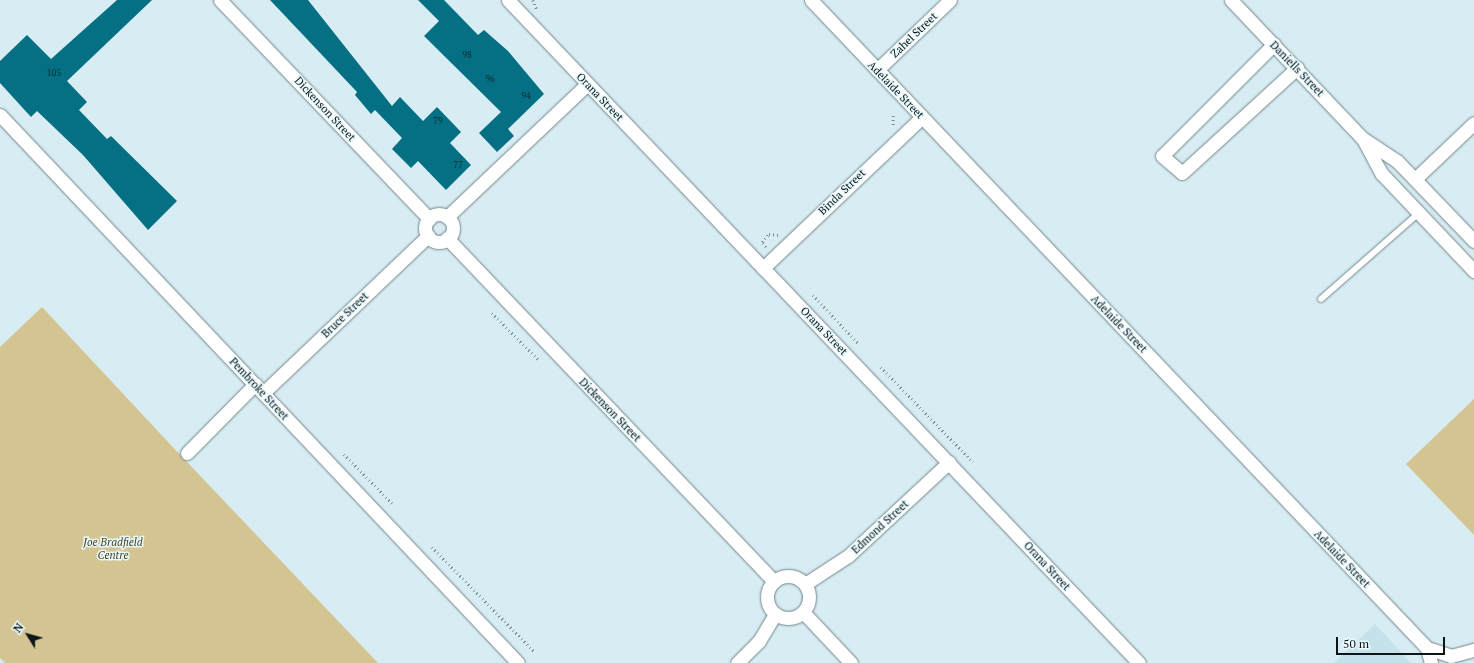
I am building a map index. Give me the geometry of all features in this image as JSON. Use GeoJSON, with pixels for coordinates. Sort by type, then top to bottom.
{"type":"FeatureCollection","features":[{"type":"Feature","properties":{"kind":"street","name":"Dickenson Street"},"geometry":{"type":"LineString","coordinates":[[220,0],[429,219]]}},
{"type":"Feature","properties":{"kind":"street","name":"Orana Street"},"geometry":{"type":"LineString","coordinates":[[508,0],[1139,663]]}},
{"type":"Feature","properties":{"kind":"street","name":"Adelaide Street"},"geometry":{"type":"LineString","coordinates":[[811,0],[1427,648],[1432,663]]}},
{"type":"Feature","properties":{"kind":"street","name":"Zahel Street"},"geometry":{"type":"LineString","coordinates":[[877,70],[950,0]]}},
{"type":"Feature","properties":{"kind":"street","name":"Daniells Street"},"geometry":{"type":"LineString","coordinates":[[1232,0],[1362,138],[1382,174],[1474,271]]}},
{"type":"Feature","properties":{"kind":"street"},"geometry":{"type":"LineString","coordinates":[[1274,44],[1162,156],[1182,173],[1297,68]]}},
{"type":"Feature","properties":{"kind":"street"},"geometry":{"type":"LineString","coordinates":[[447,217],[587,84]]}},
{"type":"Feature","properties":{"kind":"street","name":"Pembroke Street"},"geometry":{"type":"LineString","coordinates":[[0,115],[518,663]]}},
{"type":"Feature","properties":{"kind":"street","name":"Binda Street"},"geometry":{"type":"LineString","coordinates":[[763,268],[922,117]]}},
{"type":"Feature","properties":{"kind":"street"},"geometry":{"type":"LineString","coordinates":[[1415,179],[1474,123]]}},
{"type":"Feature","properties":{"kind":"street","name":"Daniells Street"},"geometry":{"type":"LineString","coordinates":[[1362,138],[1397,160],[1474,241]]}},
{"type":"Feature","properties":{"kind":"street"},"geometry":{"type":"LineString","coordinates":[[439,214],[447,217],[452,229],[447,238],[436,241],[428,236],[425,228],[429,219],[439,214]]}},
{"type":"Feature","properties":{"kind":"street","name":"Bruce Street"},"geometry":{"type":"LineString","coordinates":[[187,453],[428,236]]}},
{"type":"Feature","properties":{"kind":"street","name":"Dickenson Street"},"geometry":{"type":"LineString","coordinates":[[447,238],[774,581]]}},
{"type":"Feature","properties":{"kind":"street","name":"Edmond Street"},"geometry":{"type":"LineString","coordinates":[[805,584],[848,556],[949,462]]}},
{"type":"Feature","properties":{"kind":"street"},"geometry":{"type":"LineString","coordinates":[[791,576],[805,584],[809,596],[803,612],[792,617],[775,614],[767,601],[774,581],[791,576]]}},
{"type":"Feature","properties":{"kind":"street"},"geometry":{"type":"LineString","coordinates":[[803,612],[851,663]]}},
{"type":"Feature","properties":{"kind":"street"},"geometry":{"type":"LineString","coordinates":[[737,663],[759,641],[775,614]]}},
{"type":"Feature","properties":{"kind":"street","name":"Adelaide Street"},"geometry":{"type":"LineString","coordinates":[[1427,648],[1451,656],[1474,650]]}},
{"type":"Feature","properties":{"kind":"lane"},"geometry":{"type":"LineString","coordinates":[[1321,299],[1419,213]]}},
{"type":"Feature","properties":{"kind":"path"},"geometry":{"type":"LineString","coordinates":[[813,295],[858,343]]}},
{"type":"Feature","properties":{"kind":"path"},"geometry":{"type":"LineString","coordinates":[[492,312],[538,359]]}},
{"type":"Feature","properties":{"kind":"path"},"geometry":{"type":"LineString","coordinates":[[881,367],[973,462]]}},
{"type":"Feature","properties":{"kind":"path"},"geometry":{"type":"LineString","coordinates":[[344,454],[392,503]]}},
{"type":"Feature","properties":{"kind":"path"},"geometry":{"type":"LineString","coordinates":[[432,547],[534,651]]}},
{"type":"Feature","properties":{"kind":"shaded area"},"geometry":{"type":"Polygon","coordinates":[[[1375,624],[1411,663],[1334,663],[1375,624]]]}},
{"type":"Feature","properties":{"kind":"green space","name":"Joe Bradfield Centre"},"geometry":{"type":"Polygon","coordinates":[[[42,307],[378,663],[5,663],[0,658],[0,347],[42,307]]]}},
{"type":"Feature","properties":{"kind":"green space"},"geometry":{"type":"Polygon","coordinates":[[[1474,399],[1474,535],[1406,464],[1474,399]]]}},
{"type":"Feature","properties":{"kind":"building"},"geometry":{"type":"Polygon","coordinates":[[[117,0],[152,0],[67,81],[87,102],[79,110],[107,139],[111,136],[177,201],[148,230],[83,155],[37,111],[31,117],[0,83],[0,61],[27,35],[51,59],[117,0]]]}},
{"type":"Feature","properties":{"kind":"building"},"geometry":{"type":"Polygon","coordinates":[[[270,0],[308,0],[392,106],[400,97],[423,121],[437,107],[461,132],[450,143],[471,165],[446,190],[418,161],[411,168],[392,149],[402,138],[375,110],[371,114],[355,95],[357,92],[270,0]]]}},
{"type":"Feature","properties":{"kind":"building"},"geometry":{"type":"Polygon","coordinates":[[[418,0],[444,0],[478,35],[484,30],[508,51],[544,94],[508,129],[514,136],[497,152],[479,133],[501,112],[424,36],[439,21],[418,0]]]}}]}
